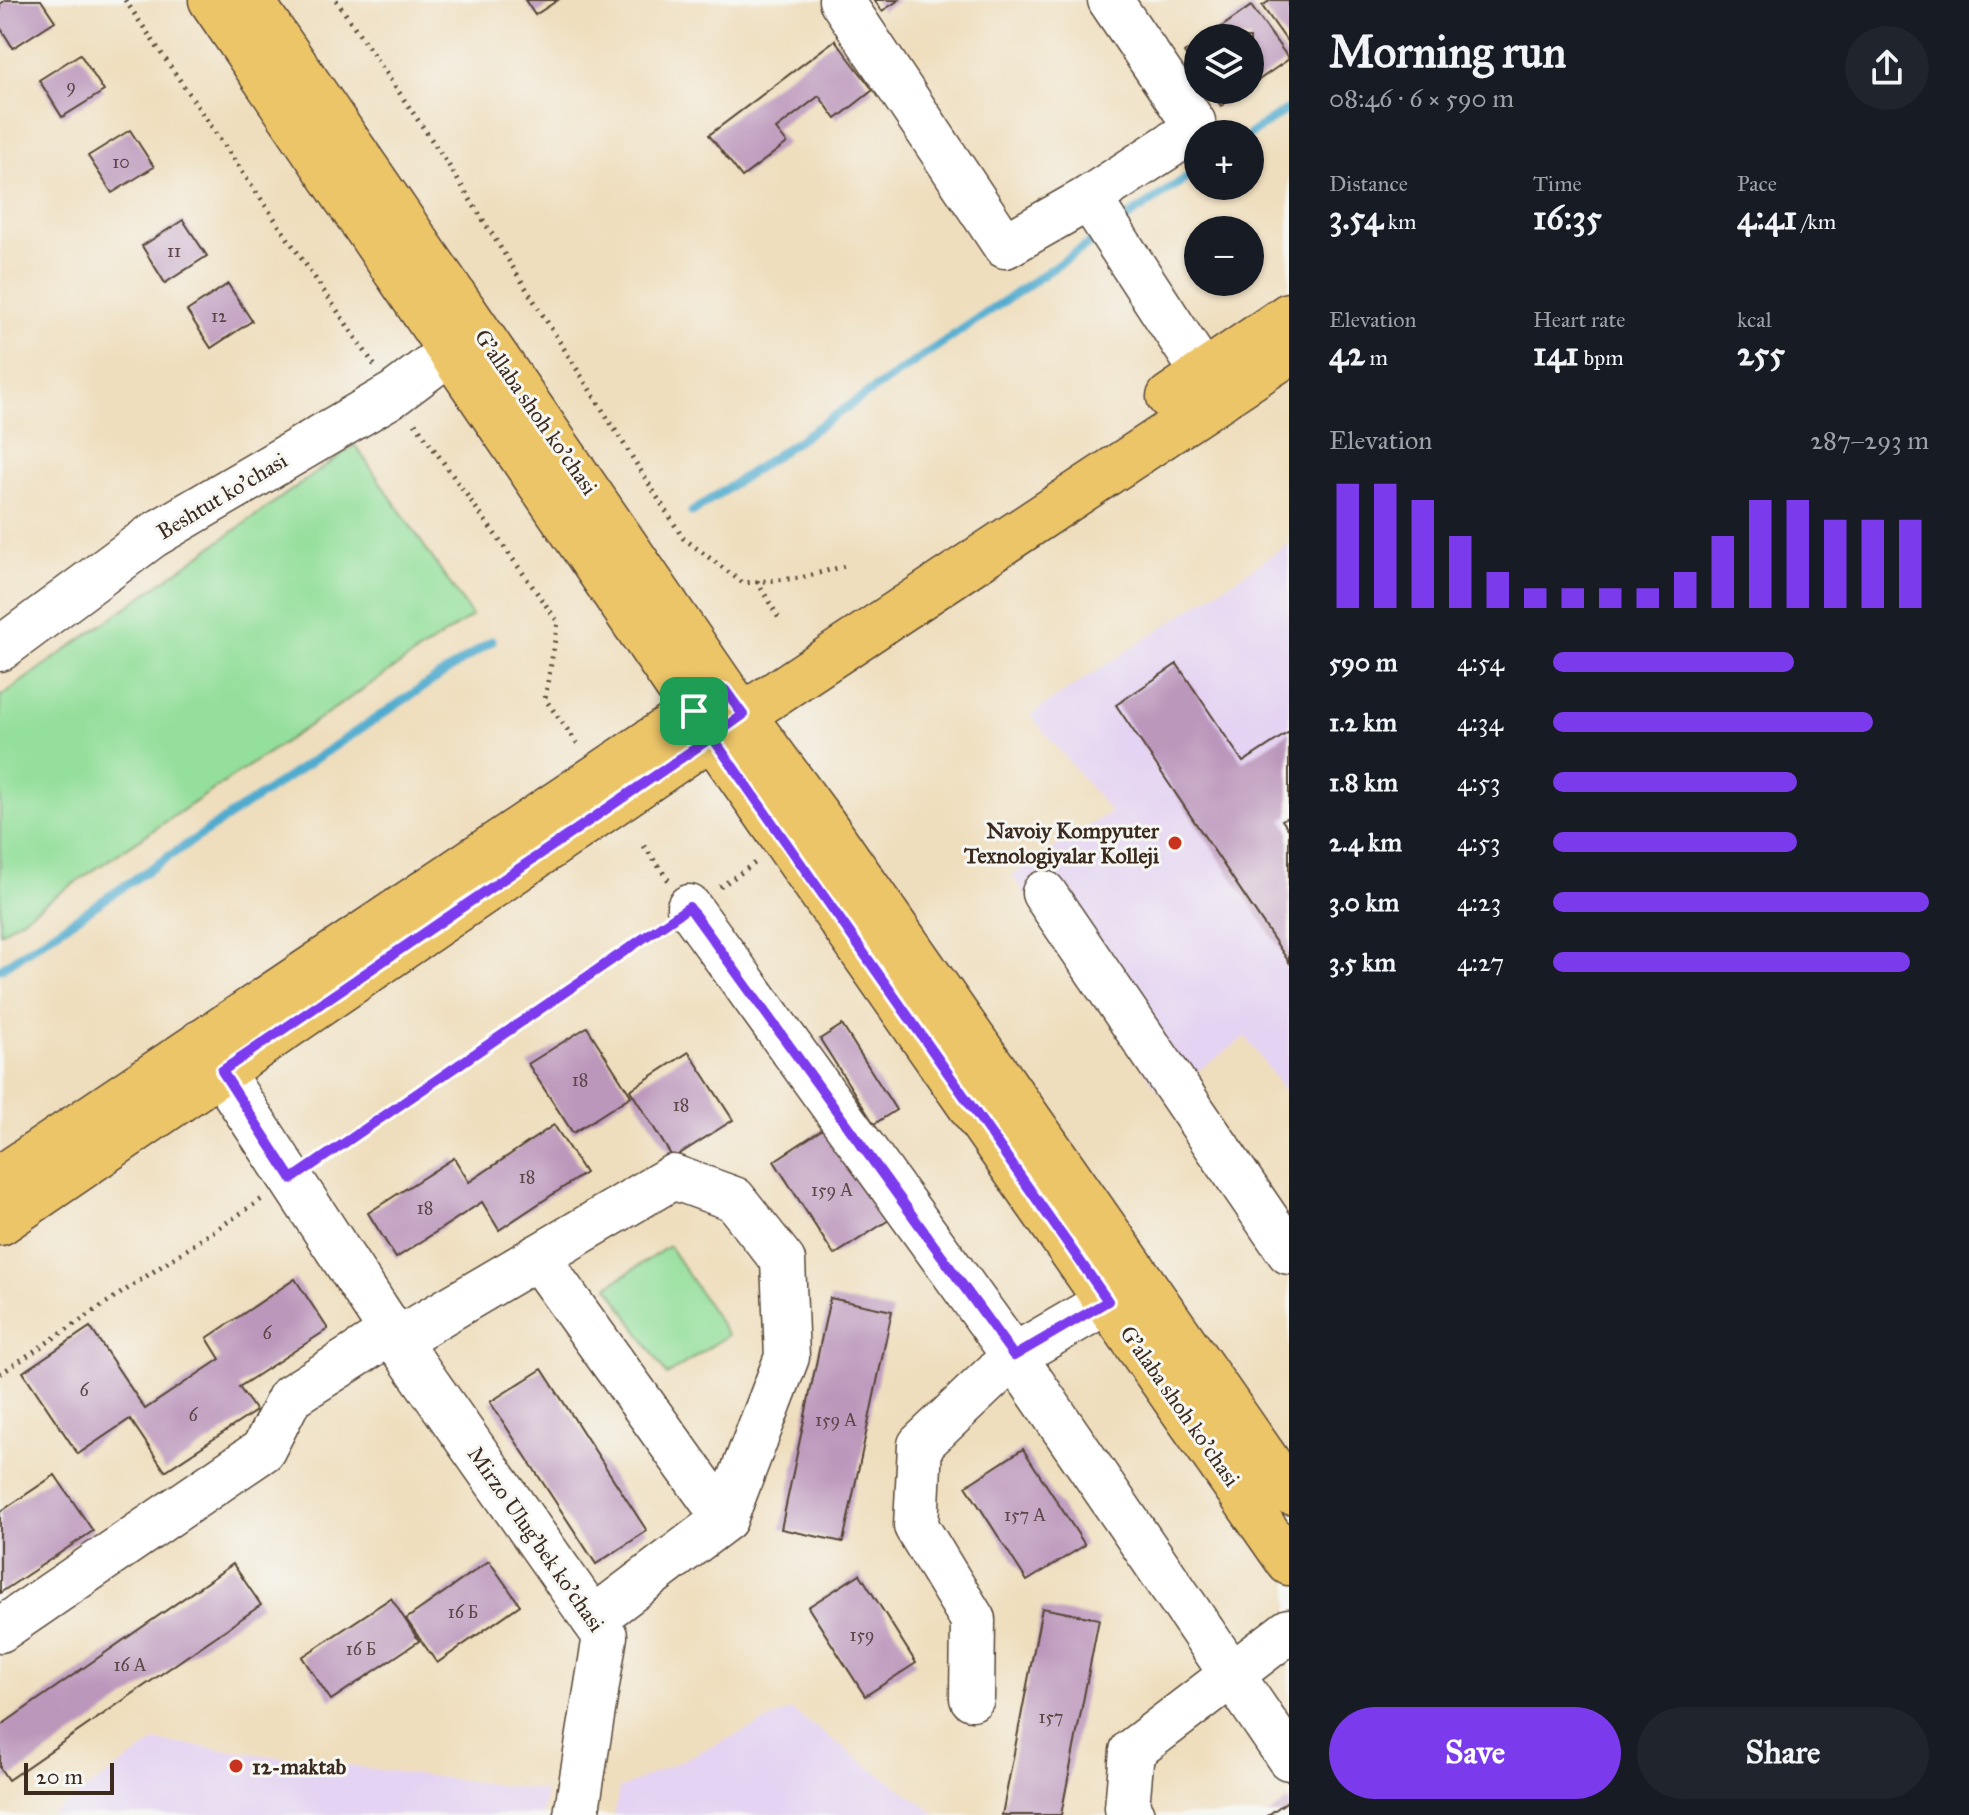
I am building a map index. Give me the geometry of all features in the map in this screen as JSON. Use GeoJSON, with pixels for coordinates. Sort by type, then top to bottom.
{"type":"FeatureCollection","features":[{"type":"Feature","properties":{"kind":"main road","name":"G'allaba shoh ko'chasi"},"geometry":{"type":"LineString","coordinates":[[211,0],[450,352],[719,713],[823,823]]}},
{"type":"Feature","properties":{"kind":"main road","name":"G'allaba shoh ko'chasi"},"geometry":{"type":"LineString","coordinates":[[251,0],[719,713]]}},
{"type":"Feature","properties":{"kind":"main road"},"geometry":{"type":"LineString","coordinates":[[0,1178],[211,1056],[719,713],[1212,386],[1289,315]]}},
{"type":"Feature","properties":{"kind":"main road"},"geometry":{"type":"LineString","coordinates":[[1212,386],[1289,353]]}},
{"type":"Feature","properties":{"kind":"main road","name":"G'alaba shoh ko'chasi"},"geometry":{"type":"LineString","coordinates":[[719,713],[1108,1301],[1289,1563]]}},
{"type":"Feature","properties":{"kind":"main road","name":"G'alaba shoh ko'chasi"},"geometry":{"type":"LineString","coordinates":[[823,823],[1289,1492]]}},
{"type":"Feature","properties":{"kind":"main road"},"geometry":{"type":"LineString","coordinates":[[0,1223],[211,1056]]}},
{"type":"Feature","properties":{"kind":"street"},"geometry":{"type":"LineString","coordinates":[[841,0],[1005,246],[1089,198],[1189,133],[1193,122],[1110,0]]}},
{"type":"Feature","properties":{"kind":"street"},"geometry":{"type":"LineString","coordinates":[[1089,198],[1212,386]]}},
{"type":"Feature","properties":{"kind":"street","name":"Beshtut ko'chasi"},"geometry":{"type":"LineString","coordinates":[[0,649],[152,536],[394,394],[450,352]]}},
{"type":"Feature","properties":{"kind":"street"},"geometry":{"type":"LineString","coordinates":[[1044,893],[1289,1252]]}},
{"type":"Feature","properties":{"kind":"street"},"geometry":{"type":"LineString","coordinates":[[689,907],[1014,1356],[1289,1758]]}},
{"type":"Feature","properties":{"kind":"street","name":"Mirzo Ulug'bek ko'chasi"},"geometry":{"type":"LineString","coordinates":[[211,1056],[394,1336],[605,1636],[576,1815]]}},
{"type":"Feature","properties":{"kind":"street"},"geometry":{"type":"LineString","coordinates":[[0,1630],[263,1450],[290,1397],[673,1177],[734,1199],[783,1261],[787,1357],[725,1519],[593,1619]]}},
{"type":"Feature","properties":{"kind":"street"},"geometry":{"type":"LineString","coordinates":[[537,1257],[725,1519]]}},
{"type":"Feature","properties":{"kind":"street"},"geometry":{"type":"LineString","coordinates":[[972,1698],[973,1620],[916,1526],[920,1445],[1014,1356],[1108,1301]]}},
{"type":"Feature","properties":{"kind":"street"},"geometry":{"type":"LineString","coordinates":[[1132,1815],[1127,1808],[1132,1751],[1289,1631]]}},
{"type":"Feature","properties":{"kind":"path"},"geometry":{"type":"LineString","coordinates":[[125,0],[394,394],[558,622],[545,699],[587,756]]}},
{"type":"Feature","properties":{"kind":"path"},"geometry":{"type":"LineString","coordinates":[[336,0],[446,161],[683,538],[743,583],[800,578],[849,565]]}},
{"type":"Feature","properties":{"kind":"path"},"geometry":{"type":"LineString","coordinates":[[757,581],[781,622]]}},
{"type":"Feature","properties":{"kind":"path"},"geometry":{"type":"LineString","coordinates":[[0,1374],[758,861]]}},
{"type":"Feature","properties":{"kind":"shaded area","name":"Navoiy Kompyuter Texnologiyalar Kolleji"},"geometry":{"type":"Polygon","coordinates":[[[1289,544],[1289,1098],[1246,1037],[1162,1096],[1012,875],[1111,812],[1030,715],[1289,544]]]}},
{"type":"Feature","properties":{"kind":"shaded area"},"geometry":{"type":"Polygon","coordinates":[[[791,1710],[937,1815],[614,1815],[619,1789],[791,1710]]]}},
{"type":"Feature","properties":{"kind":"shaded area","name":"12-maktab"},"geometry":{"type":"Polygon","coordinates":[[[156,1741],[546,1791],[542,1815],[50,1815],[156,1741]]]}},
{"type":"Feature","properties":{"kind":"green space"},"geometry":{"type":"Polygon","coordinates":[[[355,445],[472,616],[0,933],[0,697],[355,445]]]}},
{"type":"Feature","properties":{"kind":"green space"},"geometry":{"type":"Polygon","coordinates":[[[669,1246],[728,1335],[667,1375],[608,1286],[669,1246]]]}},
{"type":"Feature","properties":{"kind":"building"},"geometry":{"type":"Polygon","coordinates":[[[6,0],[41,0],[55,21],[13,48],[0,27],[0,4],[6,0]]]}},
{"type":"Feature","properties":{"kind":"building"},"geometry":{"type":"Polygon","coordinates":[[[525,0],[558,0],[535,15],[525,0]]]}},
{"type":"Feature","properties":{"kind":"building"},"geometry":{"type":"Polygon","coordinates":[[[874,0],[899,0],[882,11],[874,0]]]}},
{"type":"Feature","properties":{"kind":"building"},"geometry":{"type":"Polygon","coordinates":[[[1271,0],[1289,0],[1289,44],[1262,6],[1271,0]]]}},
{"type":"Feature","properties":{"kind":"building"},"geometry":{"type":"Polygon","coordinates":[[[1251,6],[1264,24],[1226,24],[1251,6]]]}},
{"type":"Feature","properties":{"kind":"building"},"geometry":{"type":"Polygon","coordinates":[[[1264,24],[1289,59],[1264,76],[1264,24]]]}},
{"type":"Feature","properties":{"kind":"building"},"geometry":{"type":"Polygon","coordinates":[[[835,40],[873,90],[836,119],[819,96],[776,129],[787,143],[742,177],[709,135],[835,40]]]}},
{"type":"Feature","properties":{"kind":"building"},"geometry":{"type":"Polygon","coordinates":[[[80,54],[104,91],[62,117],[39,80],[80,54]]]}},
{"type":"Feature","properties":{"kind":"building"},"geometry":{"type":"Polygon","coordinates":[[[130,130],[154,167],[112,193],[88,156],[130,130]]]}},
{"type":"Feature","properties":{"kind":"building"},"geometry":{"type":"Polygon","coordinates":[[[183,220],[207,256],[165,283],[142,246],[183,220]]]}},
{"type":"Feature","properties":{"kind":"building"},"geometry":{"type":"Polygon","coordinates":[[[228,284],[252,321],[211,348],[187,311],[228,284]]]}},
{"type":"Feature","properties":{"kind":"building"},"geometry":{"type":"Polygon","coordinates":[[[1177,664],[1243,762],[1289,732],[1289,816],[1282,820],[1289,830],[1289,962],[1116,705],[1177,664]]]}},
{"type":"Feature","properties":{"kind":"building"},"geometry":{"type":"Polygon","coordinates":[[[842,1025],[896,1110],[874,1124],[820,1039],[842,1025]]]}},
{"type":"Feature","properties":{"kind":"building"},"geometry":{"type":"Polygon","coordinates":[[[587,1027],[631,1096],[573,1133],[528,1064],[587,1027]]]}},
{"type":"Feature","properties":{"kind":"building"},"geometry":{"type":"Polygon","coordinates":[[[689,1052],[733,1120],[673,1158],[630,1090],[689,1052]]]}},
{"type":"Feature","properties":{"kind":"building"},"geometry":{"type":"Polygon","coordinates":[[[554,1125],[585,1173],[499,1230],[482,1202],[396,1258],[368,1213],[454,1158],[469,1182],[554,1125]]]}},
{"type":"Feature","properties":{"kind":"building"},"geometry":{"type":"Polygon","coordinates":[[[829,1125],[889,1220],[834,1255],[774,1161],[829,1125]]]}},
{"type":"Feature","properties":{"kind":"building"},"geometry":{"type":"Polygon","coordinates":[[[295,1279],[328,1329],[239,1387],[256,1411],[165,1471],[130,1419],[78,1454],[23,1372],[90,1327],[145,1409],[220,1359],[207,1338],[295,1279]]]}},
{"type":"Feature","properties":{"kind":"building"},"geometry":{"type":"Polygon","coordinates":[[[830,1298],[892,1311],[843,1542],[781,1529],[830,1298]]]}},
{"type":"Feature","properties":{"kind":"building"},"geometry":{"type":"Polygon","coordinates":[[[542,1369],[647,1531],[596,1564],[490,1402],[542,1369]]]}},
{"type":"Feature","properties":{"kind":"building"},"geometry":{"type":"Polygon","coordinates":[[[1023,1449],[1085,1545],[1027,1581],[966,1486],[1023,1449]]]}},
{"type":"Feature","properties":{"kind":"building"},"geometry":{"type":"Polygon","coordinates":[[[55,1475],[93,1531],[0,1593],[0,1512],[55,1475]]]}},
{"type":"Feature","properties":{"kind":"building"},"geometry":{"type":"Polygon","coordinates":[[[489,1561],[520,1605],[437,1663],[406,1619],[489,1561]]]}},
{"type":"Feature","properties":{"kind":"building"},"geometry":{"type":"Polygon","coordinates":[[[233,1564],[261,1605],[8,1780],[0,1768],[0,1726],[233,1564]]]}},
{"type":"Feature","properties":{"kind":"building"},"geometry":{"type":"Polygon","coordinates":[[[860,1574],[916,1663],[865,1696],[808,1607],[860,1574]]]}},
{"type":"Feature","properties":{"kind":"building"},"geometry":{"type":"Polygon","coordinates":[[[391,1598],[419,1641],[331,1700],[302,1657],[391,1598]]]}},
{"type":"Feature","properties":{"kind":"building"},"geometry":{"type":"Polygon","coordinates":[[[1042,1608],[1099,1619],[1061,1815],[1002,1815],[1042,1608]]]}},
{"type":"Feature","properties":{"kind":"building"},"geometry":{"type":"Polygon","coordinates":[[[1289,1800],[1289,1815],[1268,1815],[1289,1800]]]}},
{"type":"Feature","properties":{"kind":"waterway"},"geometry":{"type":"LineString","coordinates":[[1264,125],[1289,108]]}},
{"type":"Feature","properties":{"kind":"waterway"},"geometry":{"type":"LineString","coordinates":[[1118,224],[1184,179]]}},
{"type":"Feature","properties":{"kind":"waterway"},"geometry":{"type":"LineString","coordinates":[[692,512],[1099,237]]}},
{"type":"Feature","properties":{"kind":"waterway"},"geometry":{"type":"LineString","coordinates":[[0,969],[492,641]]}},
{"type":"Feature","properties":{"kind":"place","name":"Navoiy Kompyuter Texnologiyalar Kolleji"},"geometry":{"type":"Point","coordinates":[1175,843]}},
{"type":"Feature","properties":{"kind":"place","name":"12-maktab"},"geometry":{"type":"Point","coordinates":[236,1766]}},
{"type":"Feature","properties":{"kind":"route"},"geometry":{"type":"LineString","coordinates":[[694,711],[712,737],[222,1071],[292,1179],[689,907],[1014,1356],[1108,1301],[712,737],[743,715],[725,690],[694,711]]}}]}
